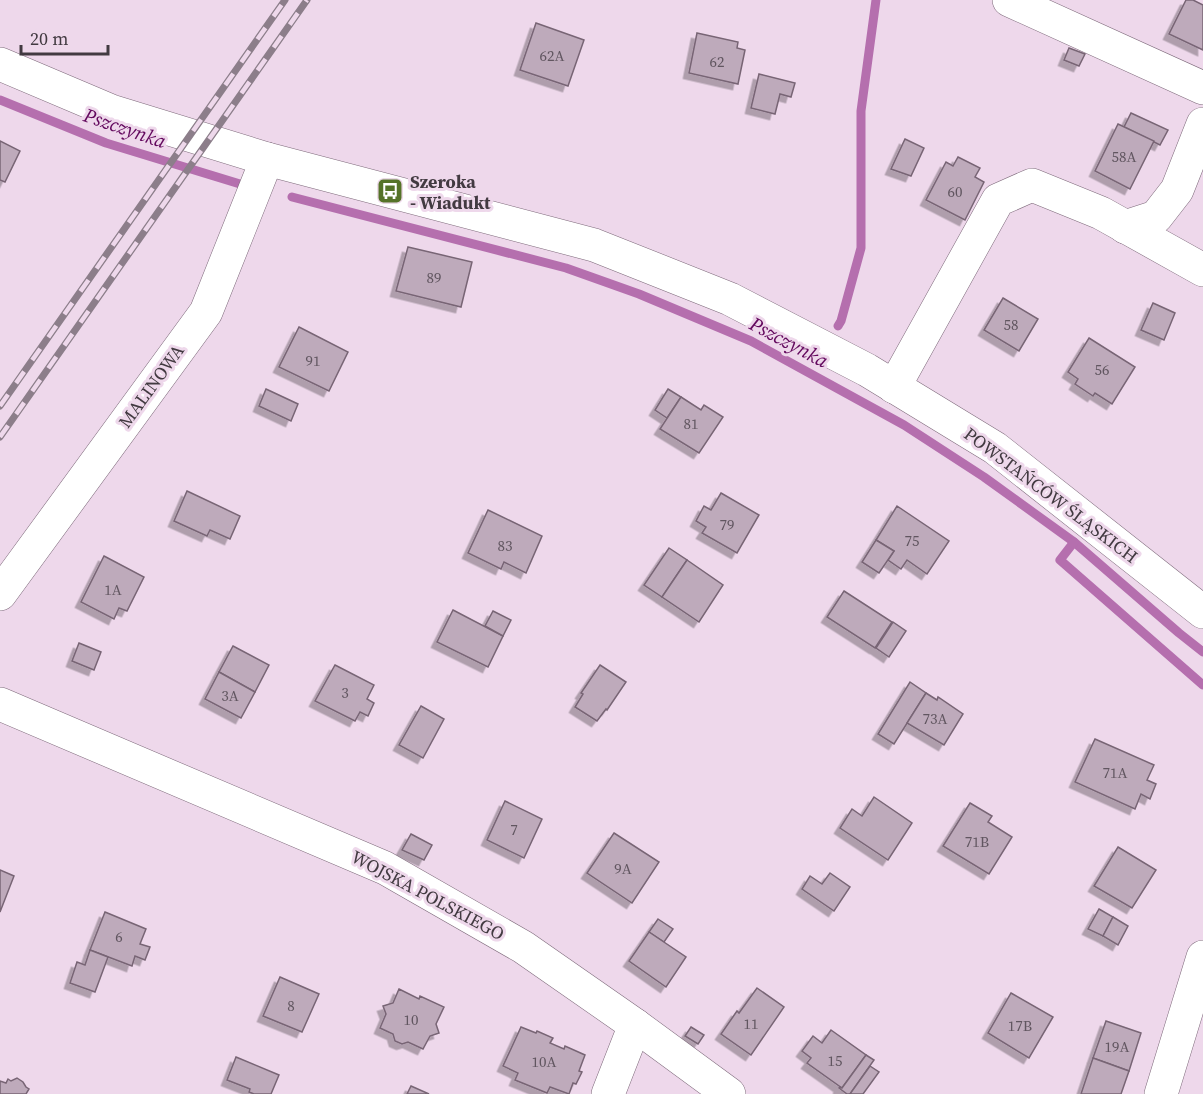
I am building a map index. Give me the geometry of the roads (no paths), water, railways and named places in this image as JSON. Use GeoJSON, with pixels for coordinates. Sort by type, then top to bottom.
{"type":"FeatureCollection","features":[{"type":"Feature","properties":{"kind":"street"},"geometry":{"type":"LineString","coordinates":[[1009,0],[1203,88]]}},
{"type":"Feature","properties":{"kind":"street","name":"POWSTAŃCÓW ŚLĄSKICH"},"geometry":{"type":"LineString","coordinates":[[0,64],[111,111],[267,159],[594,245],[730,299],[867,370],[995,448],[1203,612]]}},
{"type":"Feature","properties":{"kind":"street"},"geometry":{"type":"LineString","coordinates":[[1125,227],[1156,217],[1177,190],[1203,124]]}},
{"type":"Feature","properties":{"kind":"street","name":"MALINOWA"},"geometry":{"type":"LineString","coordinates":[[0,594],[206,312],[267,159]]}},
{"type":"Feature","properties":{"kind":"street"},"geometry":{"type":"LineString","coordinates":[[894,387],[998,200],[1032,185],[1101,213],[1203,270]]}},
{"type":"Feature","properties":{"kind":"street","name":"WOJSKA POLSKIEGO"},"geometry":{"type":"LineString","coordinates":[[0,704],[384,868],[523,946],[729,1094]]}},
{"type":"Feature","properties":{"kind":"street"},"geometry":{"type":"LineString","coordinates":[[1161,1094],[1203,957]]}},
{"type":"Feature","properties":{"kind":"street"},"geometry":{"type":"LineString","coordinates":[[608,1094],[635,1025]]}},
{"type":"Feature","properties":{"kind":"waterway"},"geometry":{"type":"LineString","coordinates":[[838,326],[861,248],[861,111],[876,0]]}},
{"type":"Feature","properties":{"kind":"waterway","name":"Pszczynka"},"geometry":{"type":"LineString","coordinates":[[0,100],[106,143],[240,184]]}},
{"type":"Feature","properties":{"kind":"waterway","name":"Pszczynka"},"geometry":{"type":"LineString","coordinates":[[292,197],[566,268],[639,294],[751,341],[904,425],[984,477],[1074,542],[1203,652]]}},
{"type":"Feature","properties":{"kind":"waterway"},"geometry":{"type":"LineString","coordinates":[[1074,542],[1060,560],[1203,685]]}},
{"type":"Feature","properties":{"kind":"railway"},"geometry":{"type":"LineString","coordinates":[[0,406],[285,0]]}},
{"type":"Feature","properties":{"kind":"railway"},"geometry":{"type":"LineString","coordinates":[[0,437],[307,0]]}},
{"type":"Feature","properties":{"kind":"place","name":"Szeroka - Wiadukt"},"geometry":{"type":"Point","coordinates":[390,191]}}]}
